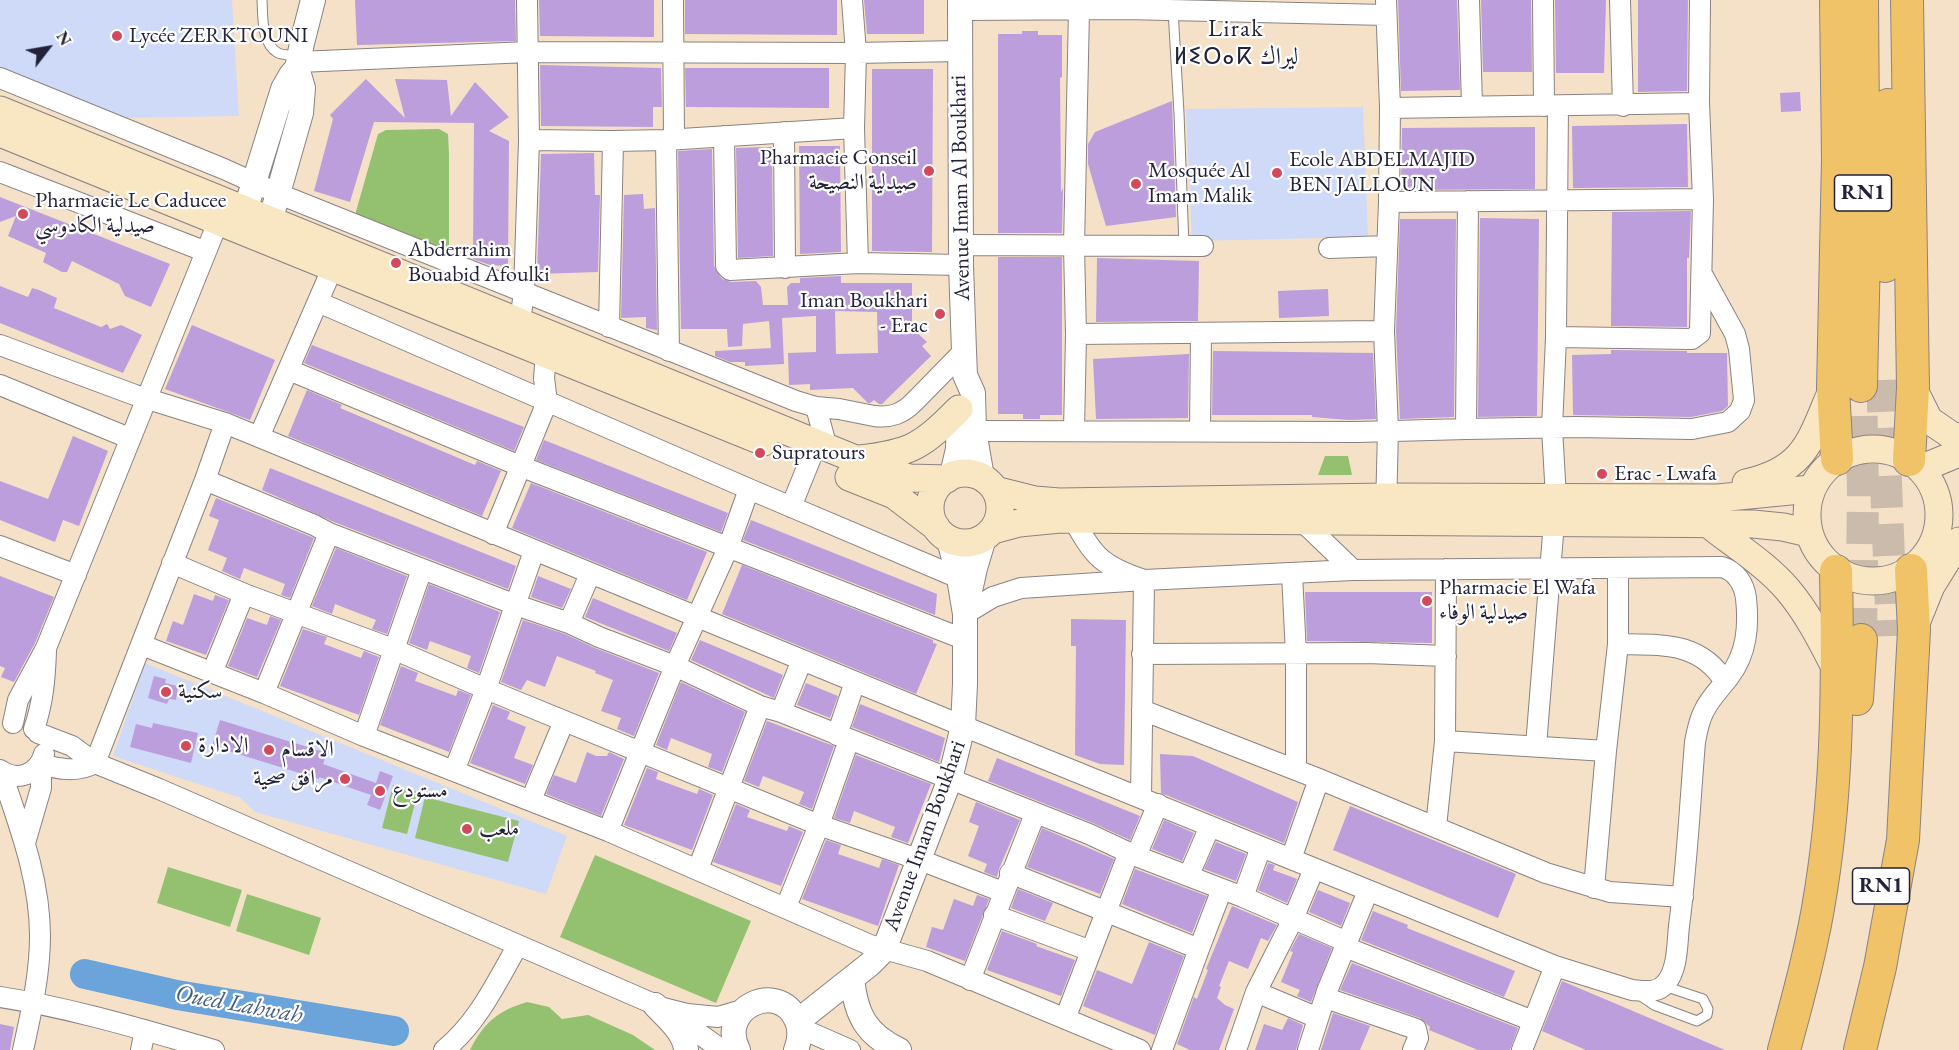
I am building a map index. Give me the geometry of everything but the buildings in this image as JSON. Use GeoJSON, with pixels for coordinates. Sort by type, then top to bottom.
{"type":"FeatureCollection","features":[{"type":"Feature","properties":{"kind":"highway"},"geometry":{"type":"LineString","coordinates":[[1836,0],[1838,159],[1859,385],[1837,459]]}},
{"type":"Feature","properties":{"kind":"highway","name":"RN1"},"geometry":{"type":"LineString","coordinates":[[1859,385],[1864,252],[1862,0]]}},
{"type":"Feature","properties":{"kind":"highway","name":"RN1"},"geometry":{"type":"LineString","coordinates":[[1859,385],[1890,0]]}},
{"type":"Feature","properties":{"kind":"highway"},"geometry":{"type":"LineString","coordinates":[[1907,0],[1915,464]]}},
{"type":"Feature","properties":{"kind":"highway"},"geometry":{"type":"LineString","coordinates":[[1860,1050],[1880,967],[1903,840],[1903,633],[1911,570]]}},
{"type":"Feature","properties":{"kind":"highway"},"geometry":{"type":"LineString","coordinates":[[1784,1050],[1808,956],[1821,890],[1835,750],[1838,673],[1836,571]]}},
{"type":"Feature","properties":{"kind":"highway","name":"RN1"},"geometry":{"type":"LineString","coordinates":[[1842,1050],[1875,927],[1883,870],[1903,633]]}},
{"type":"Feature","properties":{"kind":"highway","name":"RN1"},"geometry":{"type":"LineString","coordinates":[[1800,1050],[1828,954],[1841,897],[1851,822],[1861,640]]}},
{"type":"Feature","properties":{"kind":"main road"},"geometry":{"type":"LineString","coordinates":[[0,110],[233,220]]}},
{"type":"Feature","properties":{"kind":"main road"},"geometry":{"type":"LineString","coordinates":[[0,134],[520,322],[818,454],[894,495],[942,533],[967,544],[989,534],[1033,521],[1073,519],[1302,521],[1386,509]]}},
{"type":"Feature","properties":{"kind":"main road"},"geometry":{"type":"LineString","coordinates":[[267,230],[332,269],[546,355],[818,454],[856,459],[904,476],[922,479],[949,477],[964,473],[1035,500],[1059,502],[1555,510],[1707,523],[1771,525],[1809,533]]}},
{"type":"Feature","properties":{"kind":"main road"},"geometry":{"type":"LineString","coordinates":[[1718,498],[1734,486],[1770,477],[1789,467],[1813,436],[1859,385]]}},
{"type":"Feature","properties":{"kind":"main road"},"geometry":{"type":"LineString","coordinates":[[1913,388],[1929,420],[1959,438]]}},
{"type":"Feature","properties":{"kind":"main road"},"geometry":{"type":"LineString","coordinates":[[856,459],[892,455],[920,444],[967,420]]}},
{"type":"Feature","properties":{"kind":"main road"},"geometry":{"type":"LineString","coordinates":[[1873,449],[1892,452],[1915,464],[1930,482],[1936,496],[1949,508],[1926,554],[1911,570],[1887,580],[1860,581],[1836,571],[1819,554],[1809,533],[1806,511],[1811,489],[1822,472],[1837,459],[1854,451],[1873,449]]}},
{"type":"Feature","properties":{"kind":"main road"},"geometry":{"type":"LineString","coordinates":[[1915,464],[1959,453]]}},
{"type":"Feature","properties":{"kind":"main road"},"geometry":{"type":"LineString","coordinates":[[942,533],[930,510],[931,501],[934,492],[949,477]]}},
{"type":"Feature","properties":{"kind":"main road"},"geometry":{"type":"LineString","coordinates":[[988,483],[1001,507],[1000,516],[989,534]]}},
{"type":"Feature","properties":{"kind":"main road"},"geometry":{"type":"LineString","coordinates":[[1555,510],[1811,489]]}},
{"type":"Feature","properties":{"kind":"main road"},"geometry":{"type":"LineString","coordinates":[[1707,523],[1759,562],[1788,590],[1810,620],[1838,673]]}},
{"type":"Feature","properties":{"kind":"main road"},"geometry":{"type":"LineString","coordinates":[[1903,633],[1959,541]]}},
{"type":"Feature","properties":{"kind":"street"},"geometry":{"type":"LineString","coordinates":[[4,726],[46,648],[204,251],[233,220],[254,182],[283,89],[298,62],[313,0]]}},
{"type":"Feature","properties":{"kind":"street"},"geometry":{"type":"LineString","coordinates":[[520,322],[524,292],[529,140],[527,0]]}},
{"type":"Feature","properties":{"kind":"street"},"geometry":{"type":"LineString","coordinates":[[669,351],[673,0]]}},
{"type":"Feature","properties":{"kind":"street"},"geometry":{"type":"LineString","coordinates":[[852,0],[856,53],[854,128],[858,263]]}},
{"type":"Feature","properties":{"kind":"street"},"geometry":{"type":"LineString","coordinates":[[1469,0],[1472,106]]}},
{"type":"Feature","properties":{"kind":"street"},"geometry":{"type":"LineString","coordinates":[[1536,746],[1555,510],[1552,428],[1556,337],[1556,200],[1543,0]]}},
{"type":"Feature","properties":{"kind":"street"},"geometry":{"type":"LineString","coordinates":[[1620,0],[1623,106]]}},
{"type":"Feature","properties":{"kind":"street"},"geometry":{"type":"LineString","coordinates":[[1556,337],[1695,338],[1702,328],[1703,199],[1698,104],[1700,0]]}},
{"type":"Feature","properties":{"kind":"street"},"geometry":{"type":"LineString","coordinates":[[960,5],[1079,10],[1386,8],[1390,108],[1384,331],[1388,430],[1386,509]]}},
{"type":"Feature","properties":{"kind":"street","name":"Avenue Imam Al Boukhari"},"geometry":{"type":"LineString","coordinates":[[960,5],[964,363],[959,393],[988,483]]}},
{"type":"Feature","properties":{"kind":"street"},"geometry":{"type":"LineString","coordinates":[[1074,431],[1076,334],[1074,247],[1079,10]]}},
{"type":"Feature","properties":{"kind":"street"},"geometry":{"type":"LineString","coordinates":[[298,62],[528,52],[959,51]]}},
{"type":"Feature","properties":{"kind":"street"},"geometry":{"type":"LineString","coordinates":[[267,230],[301,113],[303,88],[298,62]]}},
{"type":"Feature","properties":{"kind":"street"},"geometry":{"type":"LineString","coordinates":[[0,78],[279,194],[669,351],[816,407],[885,417],[896,415],[906,410],[964,363]]}},
{"type":"Feature","properties":{"kind":"street"},"geometry":{"type":"LineString","coordinates":[[1390,108],[1698,104]]}},
{"type":"Feature","properties":{"kind":"street"},"geometry":{"type":"LineString","coordinates":[[529,140],[670,139],[854,128]]}},
{"type":"Feature","properties":{"kind":"street"},"geometry":{"type":"LineString","coordinates":[[784,132],[784,268]]}},
{"type":"Feature","properties":{"kind":"street"},"geometry":{"type":"LineString","coordinates":[[724,136],[727,267],[731,271],[1074,247],[1194,246]]}},
{"type":"Feature","properties":{"kind":"street"},"geometry":{"type":"LineString","coordinates":[[609,327],[613,141]]}},
{"type":"Feature","properties":{"kind":"street"},"geometry":{"type":"LineString","coordinates":[[0,172],[204,251]]}},
{"type":"Feature","properties":{"kind":"street"},"geometry":{"type":"LineString","coordinates":[[1389,202],[1703,199]]}},
{"type":"Feature","properties":{"kind":"street"},"geometry":{"type":"LineString","coordinates":[[1466,429],[1468,201]]}},
{"type":"Feature","properties":{"kind":"street"},"geometry":{"type":"LineString","coordinates":[[1329,248],[1387,246]]}},
{"type":"Feature","properties":{"kind":"street"},"geometry":{"type":"LineString","coordinates":[[259,437],[332,269]]}},
{"type":"Feature","properties":{"kind":"street"},"geometry":{"type":"LineString","coordinates":[[967,420],[1074,431],[1357,432],[1552,428],[1692,429],[1728,422],[1735,418],[1744,400],[1739,349],[1735,334],[1702,274]]}},
{"type":"Feature","properties":{"kind":"street"},"geometry":{"type":"LineString","coordinates":[[318,302],[959,578]]}},
{"type":"Feature","properties":{"kind":"street"},"geometry":{"type":"LineString","coordinates":[[1076,334],[1384,331]]}},
{"type":"Feature","properties":{"kind":"street"},"geometry":{"type":"LineString","coordinates":[[1200,431],[1201,333]]}},
{"type":"Feature","properties":{"kind":"street"},"geometry":{"type":"LineString","coordinates":[[0,345],[146,398],[225,423],[1555,966],[1632,990],[1651,991],[1664,986],[1674,969],[1683,897],[1698,726],[1708,702],[1725,682],[1740,656],[1749,621],[1742,583],[1733,573],[1722,567],[1353,570],[1144,580],[1021,588],[993,597],[965,614]]}},
{"type":"Feature","properties":{"kind":"street"},"geometry":{"type":"LineString","coordinates":[[493,534],[547,402],[543,378],[546,355]]}},
{"type":"Feature","properties":{"kind":"street"},"geometry":{"type":"LineString","coordinates":[[288,370],[520,466],[966,640]]}},
{"type":"Feature","properties":{"kind":"street"},"geometry":{"type":"LineString","coordinates":[[0,385],[129,438]]}},
{"type":"Feature","properties":{"kind":"street"},"geometry":{"type":"LineString","coordinates":[[791,507],[818,454],[816,407]]}},
{"type":"Feature","properties":{"kind":"street","name":"Avenue Imam Al Boukhari"},"geometry":{"type":"LineString","coordinates":[[949,477],[967,420]]}},
{"type":"Feature","properties":{"kind":"street"},"geometry":{"type":"LineString","coordinates":[[38,766],[76,770],[95,763],[225,423]]}},
{"type":"Feature","properties":{"kind":"street"},"geometry":{"type":"LineString","coordinates":[[205,480],[329,533],[569,623],[675,666],[760,706],[781,712],[1089,834],[1533,1021]]}},
{"type":"Feature","properties":{"kind":"street"},"geometry":{"type":"LineString","coordinates":[[608,831],[675,666],[728,548],[749,489]]}},
{"type":"Feature","properties":{"kind":"street"},"geometry":{"type":"LineString","coordinates":[[1073,519],[1087,543],[1101,560],[1124,574],[1144,580]]}},
{"type":"Feature","properties":{"kind":"street"},"geometry":{"type":"LineString","coordinates":[[1302,521],[1353,570]]}},
{"type":"Feature","properties":{"kind":"street"},"geometry":{"type":"LineString","coordinates":[[264,693],[329,533]]}},
{"type":"Feature","properties":{"kind":"street","name":"Avenue Imam Boukhari"},"geometry":{"type":"LineString","coordinates":[[884,950],[950,778],[963,726],[965,614],[959,578],[942,533]]}},
{"type":"Feature","properties":{"kind":"street","name":"Avenue Imam Boukhari"},"geometry":{"type":"LineString","coordinates":[[965,614],[972,579],[989,534]]}},
{"type":"Feature","properties":{"kind":"street"},"geometry":{"type":"LineString","coordinates":[[0,546],[76,575]]}},
{"type":"Feature","properties":{"kind":"street"},"geometry":{"type":"LineString","coordinates":[[454,771],[486,690],[534,551]]}},
{"type":"Feature","properties":{"kind":"street"},"geometry":{"type":"LineString","coordinates":[[172,563],[244,594],[393,649],[486,690],[819,825],[1003,892]]}},
{"type":"Feature","properties":{"kind":"street"},"geometry":{"type":"LineString","coordinates":[[364,735],[422,568]]}},
{"type":"Feature","properties":{"kind":"street"},"geometry":{"type":"LineString","coordinates":[[1594,888],[1618,644],[1618,568]]}},
{"type":"Feature","properties":{"kind":"street"},"geometry":{"type":"LineString","coordinates":[[1436,827],[1445,741],[1446,569]]}},
{"type":"Feature","properties":{"kind":"street"},"geometry":{"type":"LineString","coordinates":[[569,623],[590,573]]}},
{"type":"Feature","properties":{"kind":"street"},"geometry":{"type":"LineString","coordinates":[[1292,573],[1296,655],[1296,770]]}},
{"type":"Feature","properties":{"kind":"street"},"geometry":{"type":"LineString","coordinates":[[1065,1019],[1106,911],[1132,854],[1149,801],[1142,710],[1144,580]]}},
{"type":"Feature","properties":{"kind":"street"},"geometry":{"type":"LineString","coordinates":[[212,673],[244,594]]}},
{"type":"Feature","properties":{"kind":"street"},"geometry":{"type":"LineString","coordinates":[[1618,644],[1662,646],[1698,654],[1712,664],[1725,682]]}},
{"type":"Feature","properties":{"kind":"street"},"geometry":{"type":"LineString","coordinates":[[141,645],[608,831],[884,950],[927,961],[1140,1050]]}},
{"type":"Feature","properties":{"kind":"street"},"geometry":{"type":"LineString","coordinates":[[1,771],[14,776],[22,776],[38,766],[44,754],[44,746],[36,731],[42,705],[46,648]]}},
{"type":"Feature","properties":{"kind":"street"},"geometry":{"type":"LineString","coordinates":[[1142,654],[1367,653],[1446,656]]}},
{"type":"Feature","properties":{"kind":"street"},"geometry":{"type":"LineString","coordinates":[[781,712],[802,660]]}},
{"type":"Feature","properties":{"kind":"street"},"geometry":{"type":"LineString","coordinates":[[786,907],[819,825],[843,738],[855,682]]}},
{"type":"Feature","properties":{"kind":"street"},"geometry":{"type":"LineString","coordinates":[[698,869],[760,706]]}},
{"type":"Feature","properties":{"kind":"street"},"geometry":{"type":"LineString","coordinates":[[1142,710],[1319,779],[1546,873],[1610,892],[1683,897]]}},
{"type":"Feature","properties":{"kind":"street"},"geometry":{"type":"LineString","coordinates":[[531,800],[564,721]]}},
{"type":"Feature","properties":{"kind":"street"},"geometry":{"type":"LineString","coordinates":[[4,726],[20,723],[72,746],[95,763],[170,793],[659,1006],[729,1046],[737,1017],[742,1010]]}},
{"type":"Feature","properties":{"kind":"street"},"geometry":{"type":"LineString","coordinates":[[1445,741],[1606,751]]}},
{"type":"Feature","properties":{"kind":"street"},"geometry":{"type":"LineString","coordinates":[[25,843],[41,788],[38,766]]}},
{"type":"Feature","properties":{"kind":"street"},"geometry":{"type":"LineString","coordinates":[[1,771],[25,843],[34,885],[40,936],[34,1002],[23,1050]]}},
{"type":"Feature","properties":{"kind":"street"},"geometry":{"type":"LineString","coordinates":[[1291,859],[1319,779]]}},
{"type":"Feature","properties":{"kind":"street"},"geometry":{"type":"LineString","coordinates":[[970,980],[1035,814]]}},
{"type":"Feature","properties":{"kind":"street"},"geometry":{"type":"LineString","coordinates":[[1189,875],[1210,826]]}},
{"type":"Feature","properties":{"kind":"street"},"geometry":{"type":"LineString","coordinates":[[1243,897],[1261,847]]}},
{"type":"Feature","properties":{"kind":"street"},"geometry":{"type":"LineString","coordinates":[[1236,1050],[1256,992],[1293,919],[1314,869]]}},
{"type":"Feature","properties":{"kind":"street"},"geometry":{"type":"LineString","coordinates":[[1010,873],[1199,949]]}},
{"type":"Feature","properties":{"kind":"street"},"geometry":{"type":"LineString","coordinates":[[1162,1050],[1222,889]]}},
{"type":"Feature","properties":{"kind":"street"},"geometry":{"type":"LineString","coordinates":[[1308,1050],[1318,1018],[1368,891]]}},
{"type":"Feature","properties":{"kind":"street"},"geometry":{"type":"LineString","coordinates":[[994,915],[1091,951]]}},
{"type":"Feature","properties":{"kind":"street"},"geometry":{"type":"LineString","coordinates":[[444,1050],[453,1043],[479,1012],[518,945]]}},
{"type":"Feature","properties":{"kind":"street"},"geometry":{"type":"LineString","coordinates":[[798,1033],[884,950]]}},
{"type":"Feature","properties":{"kind":"street"},"geometry":{"type":"LineString","coordinates":[[1522,1050],[1555,966]]}},
{"type":"Feature","properties":{"kind":"street"},"geometry":{"type":"LineString","coordinates":[[781,1004],[850,981]]}},
{"type":"Feature","properties":{"kind":"street"},"geometry":{"type":"LineString","coordinates":[[850,981],[854,1002],[861,1019],[874,1033],[899,1050]]}},
{"type":"Feature","properties":{"kind":"street"},"geometry":{"type":"LineString","coordinates":[[1256,992],[1318,1018]]}},
{"type":"Feature","properties":{"kind":"street"},"geometry":{"type":"LineString","coordinates":[[0,997],[34,1002],[214,1050]]}},
{"type":"Feature","properties":{"kind":"street"},"geometry":{"type":"LineString","coordinates":[[1326,998],[1416,1029],[1418,1038],[1413,1050]]}},
{"type":"Feature","properties":{"kind":"street"},"geometry":{"type":"LineString","coordinates":[[659,1006],[687,1014],[718,1017],[742,1010],[761,1000],[771,1000],[794,1014],[798,1033]]}},
{"type":"Feature","properties":{"kind":"street"},"geometry":{"type":"LineString","coordinates":[[659,1006],[678,1030],[686,1044],[686,1050]]}},
{"type":"Feature","properties":{"kind":"street"},"geometry":{"type":"LineString","coordinates":[[141,1050],[145,1030]]}},
{"type":"Feature","properties":{"kind":"street"},"geometry":{"type":"LineString","coordinates":[[798,1033],[849,1050]]}},
{"type":"Feature","properties":{"kind":"lane"},"geometry":{"type":"LineString","coordinates":[[262,0],[267,41],[278,53],[298,62]]}},
{"type":"Feature","properties":{"kind":"lane"},"geometry":{"type":"LineString","coordinates":[[1173,10],[1179,113],[1194,246]]}},
{"type":"Feature","properties":{"kind":"lane"},"geometry":{"type":"LineString","coordinates":[[1632,990],[1654,1005],[1697,1020],[1707,1015],[1708,1009],[1703,999],[1664,986]]}},
{"type":"Feature","properties":{"kind":"shaded area","name":"Lycée ZERKTOUNI"},"geometry":{"type":"Polygon","coordinates":[[[0,0],[232,0],[239,116],[113,118],[0,71],[0,0]]]}},
{"type":"Feature","properties":{"kind":"shaded area","name":"Ecole ABDELMAJID BEN JALLOUN"},"geometry":{"type":"Polygon","coordinates":[[[1363,107],[1368,237],[1192,241],[1186,109],[1363,107]]]}},
{"type":"Feature","properties":{"kind":"shaded area"},"geometry":{"type":"Polygon","coordinates":[[[145,663],[567,836],[546,894],[255,812],[241,798],[113,756],[145,663]]]}},
{"type":"Feature","properties":{"kind":"green space"},"geometry":{"type":"Polygon","coordinates":[[[439,129],[448,134],[449,254],[355,215],[378,134],[386,130],[439,129]]]}},
{"type":"Feature","properties":{"kind":"green space"},"geometry":{"type":"Polygon","coordinates":[[[1325,456],[1348,456],[1352,475],[1318,475],[1325,456]]]}},
{"type":"Feature","properties":{"kind":"green space","name":"ملعب"},"geometry":{"type":"Polygon","coordinates":[[[393,785],[418,792],[407,834],[382,828],[393,785]]]}},
{"type":"Feature","properties":{"kind":"green space","name":"ملعب"},"geometry":{"type":"Polygon","coordinates":[[[425,797],[519,821],[508,862],[415,838],[425,797]]]}},
{"type":"Feature","properties":{"kind":"green space"},"geometry":{"type":"Polygon","coordinates":[[[595,855],[751,921],[716,1003],[560,937],[595,855]]]}},
{"type":"Feature","properties":{"kind":"green space"},"geometry":{"type":"Polygon","coordinates":[[[168,867],[242,890],[230,927],[157,903],[168,867]]]}},
{"type":"Feature","properties":{"kind":"green space"},"geometry":{"type":"Polygon","coordinates":[[[247,894],[321,918],[309,955],[236,931],[247,894]]]}},
{"type":"Feature","properties":{"kind":"green space"},"geometry":{"type":"Polygon","coordinates":[[[527,1002],[549,1007],[562,1019],[588,1015],[633,1035],[655,1050],[470,1050],[481,1032],[493,1019],[508,1009],[527,1002]]]}},
{"type":"Feature","properties":{"kind":"waterway","name":"Oued Lahwah"},"geometry":{"type":"LineString","coordinates":[[85,974],[177,995],[394,1031]]}},
{"type":"Feature","properties":{"kind":"tunnel"},"geometry":{"type":"LineString","coordinates":[[1882,380],[1892,636]]}},
{"type":"Feature","properties":{"kind":"tunnel"},"geometry":{"type":"LineString","coordinates":[[1861,386],[1863,496],[1861,640]]}},
{"type":"Feature","properties":{"kind":"place","name":"Lycée ZERKTOUNI"},"geometry":{"type":"Point","coordinates":[117,36]}},
{"type":"Feature","properties":{"kind":"place","name":"Pharmacie Conseil صيدلية النصيحة"},"geometry":{"type":"Point","coordinates":[929,171]}},
{"type":"Feature","properties":{"kind":"place","name":"Ecole ABDELMAJID BEN JALLOUN"},"geometry":{"type":"Point","coordinates":[1277,173]}},
{"type":"Feature","properties":{"kind":"place","name":"Mosquée Al Imam Malik"},"geometry":{"type":"Point","coordinates":[1136,184]}},
{"type":"Feature","properties":{"kind":"place","name":"Pharmacie Le Caducee صيدلية الكادوسي"},"geometry":{"type":"Point","coordinates":[23,214]}},
{"type":"Feature","properties":{"kind":"place","name":"Abderrahim Bouabid Afoulki"},"geometry":{"type":"Point","coordinates":[396,263]}},
{"type":"Feature","properties":{"kind":"place","name":"Iman Boukhari - Erac"},"geometry":{"type":"Point","coordinates":[940,314]}},
{"type":"Feature","properties":{"kind":"place","name":"Supratours"},"geometry":{"type":"Point","coordinates":[760,453]}},
{"type":"Feature","properties":{"kind":"place","name":"Erac - Lwafa"},"geometry":{"type":"Point","coordinates":[1602,474]}},
{"type":"Feature","properties":{"kind":"place","name":"Pharmacie El Wafa صيدلية الوفاء"},"geometry":{"type":"Point","coordinates":[1427,601]}},
{"type":"Feature","properties":{"kind":"place","name":"سكنية"},"geometry":{"type":"Point","coordinates":[166,692]}},
{"type":"Feature","properties":{"kind":"place","name":"الادارة"},"geometry":{"type":"Point","coordinates":[186,746]}},
{"type":"Feature","properties":{"kind":"place","name":"الاقسام"},"geometry":{"type":"Point","coordinates":[269,750]}},
{"type":"Feature","properties":{"kind":"place","name":"مرافق صحية"},"geometry":{"type":"Point","coordinates":[345,779]}},
{"type":"Feature","properties":{"kind":"place","name":"مستودع"},"geometry":{"type":"Point","coordinates":[380,791]}},
{"type":"Feature","properties":{"kind":"place","name":"ملعب"},"geometry":{"type":"Point","coordinates":[467,829]}},
{"type":"Feature","properties":{"kind":"district","name":"Lirak ⵍⵉⵔⴰⴽ ليراك"},"geometry":{"type":"Point","coordinates":[1236,43]}}]}
